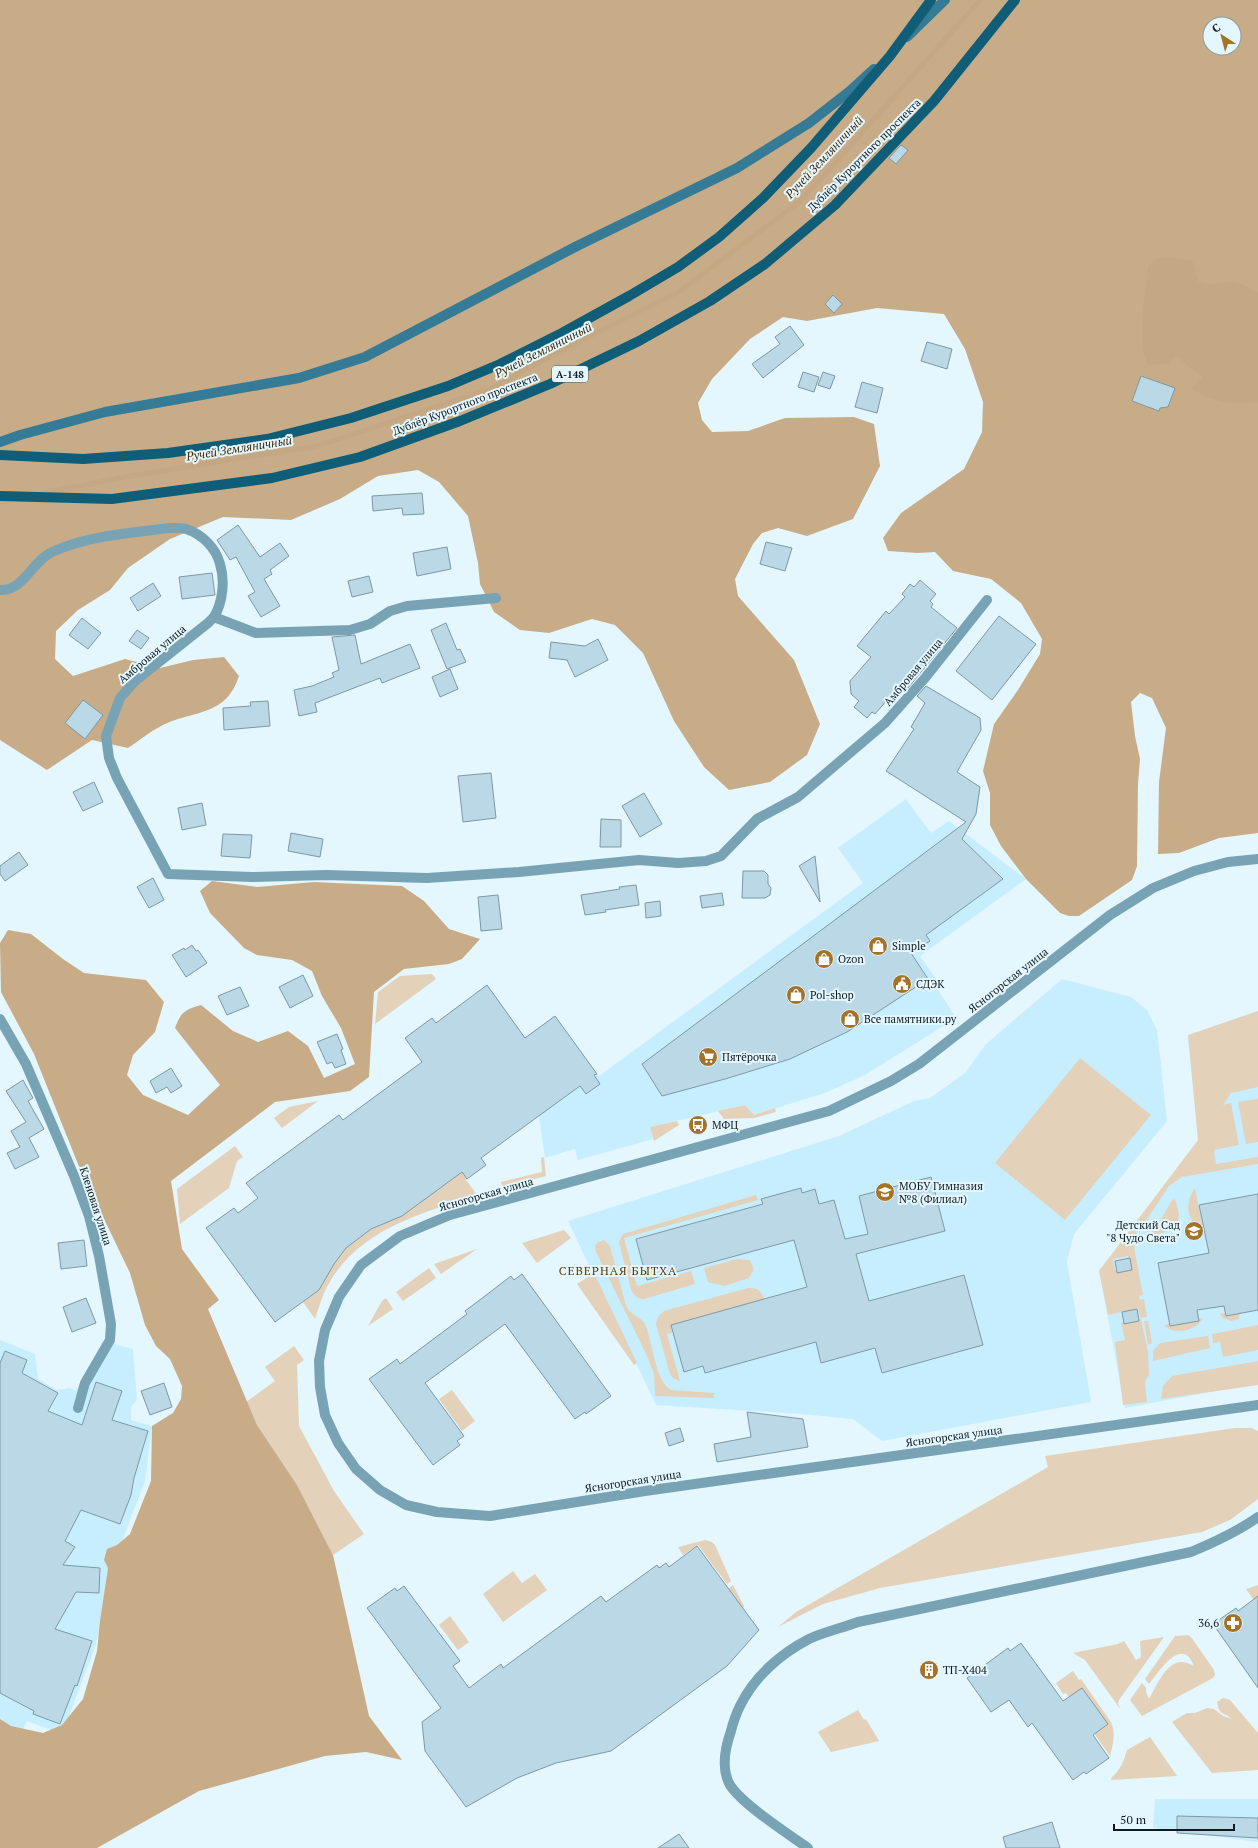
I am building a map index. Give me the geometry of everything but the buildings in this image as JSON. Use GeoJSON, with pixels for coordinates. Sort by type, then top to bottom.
{"type":"FeatureCollection","features":[{"type":"Feature","properties":{"kind":"main road","name":"Дублёр Курортного проспекта"},"geometry":{"type":"LineString","coordinates":[[0,455],[83,459],[168,453],[267,439],[351,418],[448,386],[500,364],[630,296],[678,267],[719,237],[763,198],[811,148],[890,56],[931,0]]}},
{"type":"Feature","properties":{"kind":"main road"},"geometry":{"type":"LineString","coordinates":[[0,442],[20,435],[105,412],[299,378],[365,357],[576,246],[737,168],[809,123],[850,91],[945,0]]}},
{"type":"Feature","properties":{"kind":"main road","name":"Дублёр Курортного проспекта"},"geometry":{"type":"LineString","coordinates":[[0,496],[112,499],[272,478],[360,458],[460,421],[550,384],[639,341],[710,301],[765,264],[835,205],[934,101],[1015,0]]}},
{"type":"Feature","properties":{"kind":"street"},"geometry":{"type":"LineString","coordinates":[[0,590],[10,590],[20,582],[39,560],[51,552],[65,547],[109,536],[172,528],[184,528],[203,537],[218,558],[223,571],[219,608],[214,617],[256,633],[350,630],[370,624],[390,610],[407,606],[496,598]]}},
{"type":"Feature","properties":{"kind":"street","name":"Амбровая улица"},"geometry":{"type":"LineString","coordinates":[[214,617],[208,624],[135,681],[120,698],[106,736],[109,758],[117,778],[168,874],[252,877],[326,875],[427,878],[519,872],[639,860],[678,864],[706,861],[721,856],[757,819],[798,797],[885,724],[925,678],[987,600]]}},
{"type":"Feature","properties":{"kind":"street","name":"Ясногорская улица"},"geometry":{"type":"LineString","coordinates":[[1258,859],[1228,862],[1194,871],[1153,888],[1110,915],[919,1064],[891,1082],[829,1111],[450,1215],[400,1236],[361,1265],[338,1297],[325,1330],[319,1366],[320,1387],[325,1415],[338,1443],[356,1468],[380,1490],[406,1505],[437,1512],[490,1516],[667,1488],[1258,1405]]}},
{"type":"Feature","properties":{"kind":"street","name":"Кленовая улица"},"geometry":{"type":"LineString","coordinates":[[0,1019],[26,1064],[74,1176],[89,1216],[100,1256],[111,1324],[110,1340],[85,1382],[78,1408]]}},
{"type":"Feature","properties":{"kind":"street"},"geometry":{"type":"LineString","coordinates":[[808,1848],[759,1812],[735,1792],[730,1784],[725,1768],[727,1741],[739,1706],[755,1681],[774,1662],[809,1639],[858,1622],[1191,1552],[1215,1543],[1244,1527],[1258,1517]]}},
{"type":"Feature","properties":{"kind":"shaded area"},"geometry":{"type":"Polygon","coordinates":[[[0,0],[1258,0],[1258,833],[1219,838],[1179,853],[1158,854],[1159,782],[1166,728],[1152,698],[1140,693],[1131,702],[1135,736],[1140,759],[1138,784],[1137,866],[1132,880],[1079,916],[1069,916],[1060,913],[1026,879],[1001,846],[990,825],[990,793],[983,771],[994,724],[1018,690],[1040,654],[1042,639],[1021,603],[991,579],[953,571],[935,552],[918,553],[888,551],[883,538],[901,513],[964,469],[982,432],[983,402],[965,349],[944,314],[877,308],[807,321],[783,317],[750,339],[712,379],[698,403],[702,420],[712,432],[748,431],[785,418],[854,417],[874,424],[880,466],[853,519],[807,536],[778,528],[762,533],[753,544],[735,579],[738,596],[794,660],[820,724],[807,755],[770,782],[729,790],[704,767],[674,721],[643,653],[615,625],[592,619],[549,633],[520,630],[494,612],[480,584],[478,563],[468,516],[439,482],[418,470],[378,476],[340,499],[291,520],[223,517],[170,539],[128,568],[110,590],[78,610],[56,631],[55,659],[73,676],[125,659],[160,668],[193,660],[224,657],[239,676],[233,689],[226,698],[209,710],[165,724],[128,748],[92,740],[47,770],[0,740],[0,0]]]}},
{"type":"Feature","properties":{"kind":"shaded area"},"geometry":{"type":"Polygon","coordinates":[[[1166,257],[1192,261],[1199,282],[1212,284],[1234,282],[1258,293],[1258,402],[1224,402],[1209,398],[1192,389],[1203,377],[1176,356],[1167,364],[1148,365],[1144,355],[1142,330],[1148,266],[1155,259],[1166,257]]]}},
{"type":"Feature","properties":{"kind":"shaded area"},"geometry":{"type":"Polygon","coordinates":[[[906,799],[931,833],[949,821],[1026,879],[920,956],[938,982],[935,985],[956,1018],[865,1075],[825,1093],[754,1115],[745,1105],[650,1127],[653,1139],[578,1160],[575,1149],[545,1158],[539,1116],[597,1074],[599,1076],[863,883],[838,848],[906,799]]]}},
{"type":"Feature","properties":{"kind":"shaded area"},"geometry":{"type":"Polygon","coordinates":[[[212,881],[257,887],[314,882],[402,886],[424,901],[449,929],[480,939],[462,959],[449,964],[404,969],[374,992],[369,1077],[350,1091],[275,1102],[171,1181],[182,1249],[219,1300],[208,1309],[257,1425],[297,1485],[333,1555],[369,1716],[402,1760],[366,1752],[325,1756],[199,1791],[97,1848],[0,1848],[0,1719],[11,1726],[43,1733],[62,1725],[83,1699],[97,1651],[108,1568],[104,1560],[107,1549],[117,1545],[130,1534],[151,1481],[152,1426],[173,1413],[181,1399],[182,1386],[170,1359],[156,1346],[145,1325],[130,1273],[80,1169],[34,1054],[1,992],[0,943],[8,930],[31,934],[84,973],[146,980],[164,1002],[155,1032],[133,1055],[127,1075],[143,1095],[188,1115],[220,1085],[175,1028],[181,1015],[191,1008],[201,1005],[233,1031],[258,1042],[288,1031],[308,1046],[324,1078],[355,1064],[341,1028],[322,996],[312,971],[292,960],[257,955],[244,948],[210,913],[200,891],[212,881]]]}},
{"type":"Feature","properties":{"kind":"shaded area"},"geometry":{"type":"Polygon","coordinates":[[[432,974],[436,979],[375,1024],[378,992],[400,976],[432,974]]]}},
{"type":"Feature","properties":{"kind":"shaded area","name":"МОБУ Гимназия №8 (Филиал)"},"geometry":{"type":"Polygon","coordinates":[[[1062,979],[1131,997],[1147,1010],[1157,1030],[1167,1121],[1074,1234],[1067,1262],[1091,1402],[882,1441],[853,1419],[801,1414],[656,1405],[568,1221],[839,1136],[914,1101],[930,1098],[965,1073],[986,1044],[1062,979]]]}},
{"type":"Feature","properties":{"kind":"shaded area"},"geometry":{"type":"Polygon","coordinates":[[[1258,1011],[1258,1087],[1231,1093],[1223,1105],[1231,1103],[1239,1145],[1214,1150],[1216,1164],[1258,1157],[1258,1164],[1182,1177],[1169,1186],[1148,1218],[1136,1232],[1134,1239],[1135,1253],[1143,1295],[1139,1296],[1140,1300],[1144,1299],[1147,1317],[1140,1318],[1138,1308],[1108,1315],[1099,1271],[1198,1140],[1188,1035],[1258,1011]],[[1128,1256],[1113,1259],[1115,1271],[1133,1267],[1130,1267],[1128,1256]]]}},
{"type":"Feature","properties":{"kind":"shaded area","name":"Детский Сад \"8 Чудо Света\""},"geometry":{"type":"Polygon","coordinates":[[[1258,1017],[1258,1383],[1125,1408],[1099,1271],[1199,1144],[1188,1039],[1258,1017]]]}},
{"type":"Feature","properties":{"kind":"shaded area"},"geometry":{"type":"Polygon","coordinates":[[[1080,1058],[1151,1115],[1065,1220],[995,1163],[1080,1058]]]}},
{"type":"Feature","properties":{"kind":"shaded area"},"geometry":{"type":"Polygon","coordinates":[[[1258,1099],[1258,1142],[1246,1144],[1238,1102],[1258,1099]]]}},
{"type":"Feature","properties":{"kind":"shaded area"},"geometry":{"type":"Polygon","coordinates":[[[318,1101],[282,1128],[274,1118],[289,1107],[318,1101]]]}},
{"type":"Feature","properties":{"kind":"shaded area"},"geometry":{"type":"Polygon","coordinates":[[[745,1105],[754,1115],[775,1108],[776,1112],[754,1118],[724,1119],[718,1111],[745,1105]]]}},
{"type":"Feature","properties":{"kind":"shaded area"},"geometry":{"type":"Polygon","coordinates":[[[677,1121],[679,1125],[654,1141],[650,1127],[677,1121]]]}},
{"type":"Feature","properties":{"kind":"shaded area"},"geometry":{"type":"Polygon","coordinates":[[[235,1146],[243,1157],[237,1161],[229,1188],[180,1224],[177,1189],[235,1146]]]}},
{"type":"Feature","properties":{"kind":"shaded area"},"geometry":{"type":"Polygon","coordinates":[[[544,1157],[546,1176],[502,1187],[501,1182],[542,1172],[541,1158],[544,1157]]]}},
{"type":"Feature","properties":{"kind":"shaded area"},"geometry":{"type":"Polygon","coordinates":[[[462,1172],[478,1196],[435,1209],[393,1226],[356,1250],[341,1266],[328,1285],[322,1297],[315,1319],[303,1302],[319,1290],[334,1264],[346,1248],[371,1229],[402,1216],[462,1172]]]}},
{"type":"Feature","properties":{"kind":"shaded area"},"geometry":{"type":"Polygon","coordinates":[[[1195,1188],[1202,1225],[1193,1222],[1188,1209],[1189,1200],[1195,1188]]]}},
{"type":"Feature","properties":{"kind":"shaded area"},"geometry":{"type":"Polygon","coordinates":[[[756,1195],[758,1200],[624,1238],[637,1286],[691,1271],[695,1284],[644,1299],[638,1298],[634,1294],[631,1290],[619,1242],[623,1234],[756,1195]]]}},
{"type":"Feature","properties":{"kind":"shaded area"},"geometry":{"type":"Polygon","coordinates":[[[1173,1199],[1175,1200],[1178,1208],[1179,1215],[1176,1225],[1167,1231],[1153,1235],[1152,1230],[1161,1219],[1173,1199]]]}},
{"type":"Feature","properties":{"kind":"shaded area"},"geometry":{"type":"Polygon","coordinates":[[[564,1230],[571,1238],[537,1263],[522,1243],[564,1230]]]}},
{"type":"Feature","properties":{"kind":"shaded area"},"geometry":{"type":"Polygon","coordinates":[[[604,1240],[610,1246],[626,1306],[645,1324],[661,1378],[671,1390],[714,1393],[714,1398],[655,1396],[654,1374],[648,1358],[596,1252],[595,1246],[597,1243],[604,1240]]]}},
{"type":"Feature","properties":{"kind":"shaded area"},"geometry":{"type":"Polygon","coordinates":[[[477,1249],[441,1274],[434,1264],[477,1249]]]}},
{"type":"Feature","properties":{"kind":"shaded area"},"geometry":{"type":"Polygon","coordinates":[[[737,1259],[750,1260],[754,1269],[749,1278],[724,1286],[708,1282],[704,1268],[737,1259]]]}},
{"type":"Feature","properties":{"kind":"shaded area"},"geometry":{"type":"Polygon","coordinates":[[[429,1268],[436,1278],[403,1301],[396,1292],[429,1268]]]}},
{"type":"Feature","properties":{"kind":"shaded area"},"geometry":{"type":"Polygon","coordinates":[[[594,1273],[637,1363],[634,1365],[577,1284],[594,1273]]]}},
{"type":"Feature","properties":{"kind":"shaded area"},"geometry":{"type":"Polygon","coordinates":[[[748,1288],[756,1289],[761,1292],[766,1306],[667,1334],[680,1381],[673,1378],[670,1374],[656,1324],[660,1315],[664,1311],[748,1288]]]}},
{"type":"Feature","properties":{"kind":"shaded area"},"geometry":{"type":"Polygon","coordinates":[[[386,1298],[393,1309],[368,1326],[382,1301],[386,1298]]]}},
{"type":"Feature","properties":{"kind":"shaded area"},"geometry":{"type":"Polygon","coordinates":[[[1240,1310],[1239,1319],[1231,1321],[1223,1318],[1220,1314],[1240,1310]]]}},
{"type":"Feature","properties":{"kind":"shaded area"},"geometry":{"type":"Polygon","coordinates":[[[1203,1318],[1196,1326],[1185,1330],[1173,1330],[1164,1325],[1203,1318]]]}},
{"type":"Feature","properties":{"kind":"shaded area"},"geometry":{"type":"Polygon","coordinates":[[[1141,1319],[1148,1352],[1149,1375],[1145,1382],[1147,1402],[1123,1405],[1115,1342],[1125,1340],[1121,1323],[1141,1319]]]}},
{"type":"Feature","properties":{"kind":"shaded area"},"geometry":{"type":"Polygon","coordinates":[[[1144,1321],[1148,1321],[1152,1343],[1148,1345],[1144,1321]]]}},
{"type":"Feature","properties":{"kind":"shaded area"},"geometry":{"type":"Polygon","coordinates":[[[1258,1325],[1258,1350],[1223,1357],[1220,1342],[1213,1343],[1212,1334],[1258,1325]]]}},
{"type":"Feature","properties":{"kind":"shaded area"},"geometry":{"type":"Polygon","coordinates":[[[1208,1336],[1210,1348],[1153,1361],[1153,1351],[1160,1343],[1208,1336]]]}},
{"type":"Feature","properties":{"kind":"shaded area"},"geometry":{"type":"Polygon","coordinates":[[[0,1340],[35,1354],[38,1379],[57,1390],[70,1388],[76,1391],[103,1341],[133,1349],[137,1400],[131,1407],[131,1420],[152,1426],[145,1481],[125,1533],[94,1650],[62,1734],[27,1721],[16,1744],[0,1737],[0,1340]]]}},
{"type":"Feature","properties":{"kind":"shaded area"},"geometry":{"type":"Polygon","coordinates":[[[294,1346],[304,1360],[297,1365],[299,1426],[334,1491],[364,1534],[333,1555],[297,1485],[257,1425],[246,1402],[275,1381],[265,1367],[294,1346]]]}},
{"type":"Feature","properties":{"kind":"shaded area"},"geometry":{"type":"Polygon","coordinates":[[[1258,1361],[1258,1385],[1161,1399],[1163,1386],[1172,1376],[1258,1361]]]}},
{"type":"Feature","properties":{"kind":"shaded area"},"geometry":{"type":"Polygon","coordinates":[[[452,1390],[475,1421],[462,1431],[439,1399],[452,1390]]]}},
{"type":"Feature","properties":{"kind":"shaded area"},"geometry":{"type":"Polygon","coordinates":[[[1235,1428],[1251,1428],[1258,1431],[1258,1499],[1230,1520],[1202,1532],[880,1588],[823,1604],[778,1627],[796,1612],[1048,1467],[1045,1456],[1235,1428]]]}},
{"type":"Feature","properties":{"kind":"shaded area"},"geometry":{"type":"Polygon","coordinates":[[[705,1540],[712,1542],[715,1545],[731,1581],[727,1584],[698,1545],[683,1555],[678,1547],[705,1540]]]}},
{"type":"Feature","properties":{"kind":"shaded area"},"geometry":{"type":"Polygon","coordinates":[[[513,1571],[522,1583],[535,1574],[547,1590],[503,1622],[483,1594],[513,1571]]]}},
{"type":"Feature","properties":{"kind":"shaded area"},"geometry":{"type":"Polygon","coordinates":[[[733,1585],[744,1606],[740,1616],[724,1592],[733,1585]]]}},
{"type":"Feature","properties":{"kind":"shaded area"},"geometry":{"type":"Polygon","coordinates":[[[1258,1585],[1258,1606],[1246,1589],[1258,1585]]]}},
{"type":"Feature","properties":{"kind":"shaded area"},"geometry":{"type":"Polygon","coordinates":[[[450,1616],[469,1642],[458,1650],[439,1625],[450,1616]]]}},
{"type":"Feature","properties":{"kind":"shaded area"},"geometry":{"type":"Polygon","coordinates":[[[1188,1635],[1191,1637],[1214,1670],[1215,1675],[1213,1678],[1142,1716],[1130,1700],[1142,1683],[1146,1688],[1149,1699],[1161,1677],[1172,1665],[1178,1662],[1186,1662],[1194,1666],[1189,1657],[1183,1654],[1177,1655],[1164,1665],[1149,1684],[1145,1679],[1175,1636],[1188,1635]]]}},
{"type":"Feature","properties":{"kind":"shaded area"},"geometry":{"type":"Polygon","coordinates":[[[1164,1637],[1119,1700],[1118,1704],[1121,1710],[1085,1660],[1073,1653],[1118,1644],[1124,1641],[1136,1660],[1141,1657],[1140,1641],[1164,1637]]]}},
{"type":"Feature","properties":{"kind":"shaded area"},"geometry":{"type":"Polygon","coordinates":[[[1073,1671],[1079,1680],[1081,1679],[1113,1726],[1114,1734],[1110,1756],[1066,1693],[1063,1694],[1056,1683],[1073,1671]]]}},
{"type":"Feature","properties":{"kind":"shaded area"},"geometry":{"type":"Polygon","coordinates":[[[1223,1698],[1230,1700],[1258,1733],[1258,1770],[1212,1773],[1172,1722],[1187,1713],[1195,1713],[1207,1708],[1214,1709],[1223,1716],[1232,1719],[1219,1710],[1217,1702],[1223,1698]]]}},
{"type":"Feature","properties":{"kind":"shaded area"},"geometry":{"type":"Polygon","coordinates":[[[858,1710],[864,1720],[866,1719],[879,1741],[831,1752],[818,1732],[858,1710]]]}},
{"type":"Feature","properties":{"kind":"shaded area"},"geometry":{"type":"Polygon","coordinates":[[[1150,1737],[1177,1776],[1111,1780],[1122,1765],[1127,1750],[1150,1737]]]}},
{"type":"Feature","properties":{"kind":"shaded area"},"geometry":{"type":"Polygon","coordinates":[[[1155,1799],[1258,1799],[1258,1842],[1153,1828],[1155,1799]]]}},
{"type":"Feature","properties":{"kind":"waterway","name":"Ручей Земляничный"},"geometry":{"type":"LineString","coordinates":[[44,493],[136,475],[317,446],[490,389],[550,356],[680,291],[798,203],[980,0]]}},
{"type":"Feature","properties":{"kind":"waterway","name":"Ручей Земляничный"},"geometry":{"type":"LineString","coordinates":[[0,502],[11,500]]}},
{"type":"Feature","properties":{"kind":"place","name":"Simple"},"geometry":{"type":"Point","coordinates":[878,946]}},
{"type":"Feature","properties":{"kind":"place","name":"Ozon"},"geometry":{"type":"Point","coordinates":[824,959]}},
{"type":"Feature","properties":{"kind":"place","name":"СДЭК"},"geometry":{"type":"Point","coordinates":[902,984]}},
{"type":"Feature","properties":{"kind":"place","name":"Pol-shop"},"geometry":{"type":"Point","coordinates":[796,995]}},
{"type":"Feature","properties":{"kind":"place","name":"Все памятники.ру"},"geometry":{"type":"Point","coordinates":[850,1019]}},
{"type":"Feature","properties":{"kind":"place","name":"Пятёрочка"},"geometry":{"type":"Point","coordinates":[708,1057]}},
{"type":"Feature","properties":{"kind":"place","name":"МФЦ"},"geometry":{"type":"Point","coordinates":[698,1125]}},
{"type":"Feature","properties":{"kind":"place","name":"МОБУ Гимназия №8 (Филиал)"},"geometry":{"type":"Point","coordinates":[885,1192]}},
{"type":"Feature","properties":{"kind":"place","name":"Детский Сад \"8 Чудо Света\""},"geometry":{"type":"Point","coordinates":[1194,1231]}},
{"type":"Feature","properties":{"kind":"place","name":"36,6"},"geometry":{"type":"Point","coordinates":[1233,1623]}},
{"type":"Feature","properties":{"kind":"place","name":"ТП-Х404"},"geometry":{"type":"Point","coordinates":[929,1670]}},
{"type":"Feature","properties":{"kind":"district","name":"СЕВЕРНАЯ БЫТХА"},"geometry":{"type":"Point","coordinates":[618,1270]}}]}
